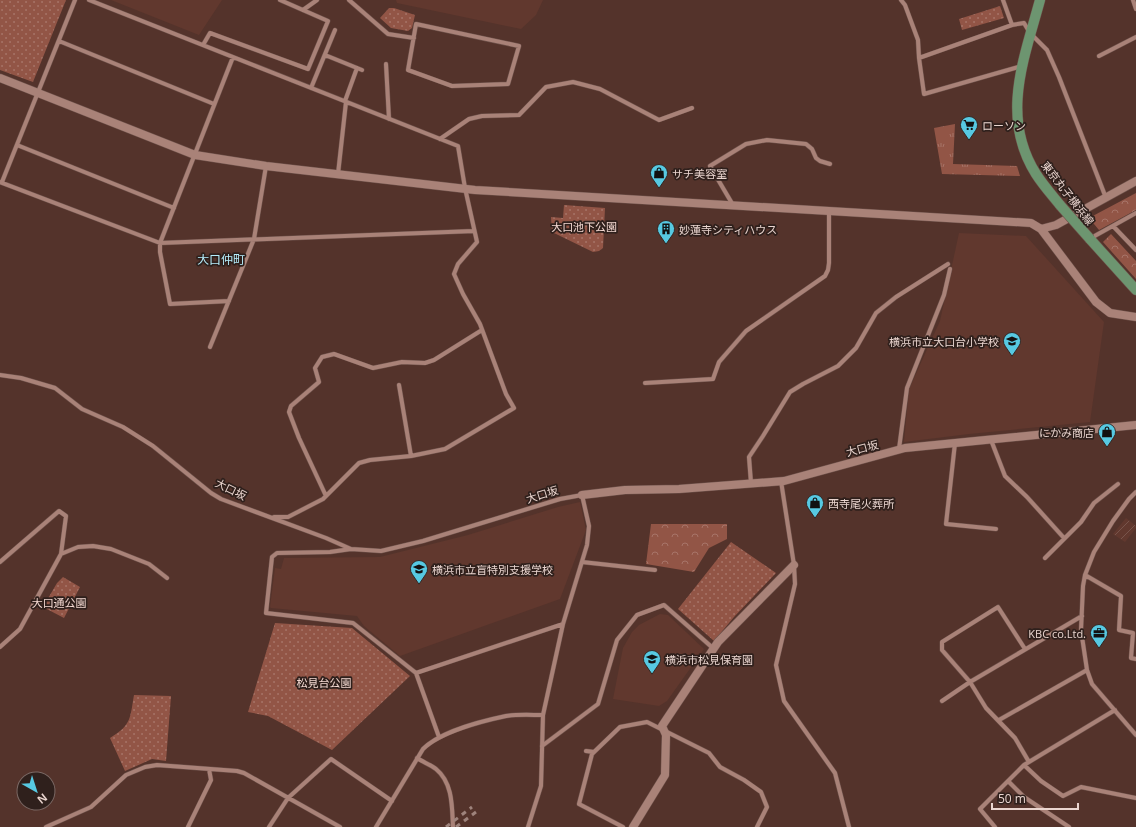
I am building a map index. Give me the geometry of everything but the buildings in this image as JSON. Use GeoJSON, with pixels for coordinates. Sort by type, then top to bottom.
{"type":"FeatureCollection","features":[{"type":"Feature","properties":{"kind":"main road","name":"東京丸子横浜線"},"geometry":{"type":"LineString","coordinates":[[1040,0],[1030,33],[1017,90],[1016,116],[1024,149],[1035,173],[1060,205],[1136,290]]}},
{"type":"Feature","properties":{"kind":"street"},"geometry":{"type":"LineString","coordinates":[[75,0],[1,182],[160,243],[474,231]]}},
{"type":"Feature","properties":{"kind":"street"},"geometry":{"type":"LineString","coordinates":[[89,0],[458,146],[465,188],[477,242],[458,264],[454,274],[463,294],[480,324],[506,394],[514,408],[445,449],[411,456],[370,460],[359,463],[323,499],[288,517],[272,518]]}},
{"type":"Feature","properties":{"kind":"street"},"geometry":{"type":"LineString","coordinates":[[203,45],[210,33],[308,69],[328,22],[280,0]]}},
{"type":"Feature","properties":{"kind":"street"},"geometry":{"type":"LineString","coordinates":[[303,10],[317,0]]}},
{"type":"Feature","properties":{"kind":"street"},"geometry":{"type":"LineString","coordinates":[[349,0],[388,34],[414,38]]}},
{"type":"Feature","properties":{"kind":"street"},"geometry":{"type":"LineString","coordinates":[[901,0],[918,40],[924,94],[1022,66]]}},
{"type":"Feature","properties":{"kind":"street"},"geometry":{"type":"LineString","coordinates":[[1003,0],[1012,25]]}},
{"type":"Feature","properties":{"kind":"street"},"geometry":{"type":"LineString","coordinates":[[1133,0],[1136,9]]}},
{"type":"Feature","properties":{"kind":"street"},"geometry":{"type":"LineString","coordinates":[[919,58],[1012,25],[1024,23],[1030,33],[1047,50],[1106,198]]}},
{"type":"Feature","properties":{"kind":"street"},"geometry":{"type":"LineString","coordinates":[[416,24],[519,46],[508,84],[452,86],[408,70],[414,38],[416,24]]}},
{"type":"Feature","properties":{"kind":"street"},"geometry":{"type":"LineString","coordinates":[[311,88],[335,30]]}},
{"type":"Feature","properties":{"kind":"street"},"geometry":{"type":"LineString","coordinates":[[1099,56],[1136,37]]}},
{"type":"Feature","properties":{"kind":"street"},"geometry":{"type":"LineString","coordinates":[[59,41],[214,104]]}},
{"type":"Feature","properties":{"kind":"street"},"geometry":{"type":"LineString","coordinates":[[325,55],[362,70]]}},
{"type":"Feature","properties":{"kind":"street"},"geometry":{"type":"LineString","coordinates":[[229,301],[170,304],[160,252],[160,243],[233,57]]}},
{"type":"Feature","properties":{"kind":"street"},"geometry":{"type":"LineString","coordinates":[[386,64],[389,119]]}},
{"type":"Feature","properties":{"kind":"street"},"geometry":{"type":"LineString","coordinates":[[338,174],[346,101],[357,68]]}},
{"type":"Feature","properties":{"kind":"street"},"geometry":{"type":"LineString","coordinates":[[0,78],[195,155],[266,166],[465,188],[734,206],[1032,223],[1041,229],[1096,302],[1110,313],[1136,317]]}},
{"type":"Feature","properties":{"kind":"street"},"geometry":{"type":"LineString","coordinates":[[440,139],[469,119],[482,116],[519,115],[546,87],[572,82],[600,89],[659,120],[692,108]]}},
{"type":"Feature","properties":{"kind":"street"},"geometry":{"type":"LineString","coordinates":[[734,206],[710,166],[746,144],[767,140],[806,144],[812,148],[816,158],[830,164]]}},
{"type":"Feature","properties":{"kind":"street"},"geometry":{"type":"LineString","coordinates":[[17,145],[174,208]]}},
{"type":"Feature","properties":{"kind":"street"},"geometry":{"type":"LineString","coordinates":[[210,348],[254,240],[266,166]]}},
{"type":"Feature","properties":{"kind":"street"},"geometry":{"type":"LineString","coordinates":[[1041,229],[1056,224],[1136,182]]}},
{"type":"Feature","properties":{"kind":"street"},"geometry":{"type":"LineString","coordinates":[[644,383],[713,380],[719,362],[746,331],[825,276],[829,263],[829,211]]}},
{"type":"Feature","properties":{"kind":"street"},"geometry":{"type":"LineString","coordinates":[[1090,239],[1136,213]]}},
{"type":"Feature","properties":{"kind":"street"},"geometry":{"type":"LineString","coordinates":[[1113,226],[1136,250]]}},
{"type":"Feature","properties":{"kind":"street"},"geometry":{"type":"LineString","coordinates":[[751,483],[749,456],[764,436],[790,392],[838,366],[856,348],[876,313],[896,297],[948,264]]}},
{"type":"Feature","properties":{"kind":"street"},"geometry":{"type":"LineString","coordinates":[[899,450],[907,388],[944,295],[950,269]]}},
{"type":"Feature","properties":{"kind":"street"},"geometry":{"type":"LineString","coordinates":[[326,496],[299,438],[289,412],[291,406],[319,382],[315,368],[322,357],[334,354],[373,368],[402,362],[425,363],[434,360],[482,330]]}},
{"type":"Feature","properties":{"kind":"street","name":"大口坂"},"geometry":{"type":"LineString","coordinates":[[0,375],[22,378],[55,388],[82,409],[123,427],[154,446],[211,493],[221,499],[351,549],[381,551],[423,541],[560,499],[582,495],[625,490],[680,489],[781,481],[899,450],[1136,426]]}},
{"type":"Feature","properties":{"kind":"street"},"geometry":{"type":"LineString","coordinates":[[399,385],[411,456]]}},
{"type":"Feature","properties":{"kind":"street"},"geometry":{"type":"LineString","coordinates":[[991,440],[1005,476],[1064,538]]}},
{"type":"Feature","properties":{"kind":"street"},"geometry":{"type":"LineString","coordinates":[[955,444],[946,524],[996,529]]}},
{"type":"Feature","properties":{"kind":"street"},"geometry":{"type":"LineString","coordinates":[[781,481],[794,565],[795,584],[776,666],[784,701],[835,773],[849,827]]}},
{"type":"Feature","properties":{"kind":"street"},"geometry":{"type":"LineString","coordinates":[[1045,558],[1081,522],[1094,503],[1118,484]]}},
{"type":"Feature","properties":{"kind":"street"},"geometry":{"type":"LineString","coordinates":[[1136,492],[1113,521],[1094,552],[1084,575],[1082,616],[1082,636],[1087,670],[1092,684],[1136,735]]}},
{"type":"Feature","properties":{"kind":"street"},"geometry":{"type":"LineString","coordinates":[[528,827],[541,786],[543,715],[563,624],[587,545],[589,526],[582,495]]}},
{"type":"Feature","properties":{"kind":"street"},"geometry":{"type":"LineString","coordinates":[[0,562],[59,511],[66,516],[61,554],[20,629],[0,647]]}},
{"type":"Feature","properties":{"kind":"street"},"geometry":{"type":"LineString","coordinates":[[61,554],[78,547],[93,546],[111,549],[149,564],[167,578]]}},
{"type":"Feature","properties":{"kind":"street"},"geometry":{"type":"LineString","coordinates":[[351,549],[330,552],[277,553],[272,557],[266,613],[353,624],[416,673],[439,737]]}},
{"type":"Feature","properties":{"kind":"street"},"geometry":{"type":"LineString","coordinates":[[582,562],[655,570]]}},
{"type":"Feature","properties":{"kind":"street"},"geometry":{"type":"LineString","coordinates":[[635,826],[665,775],[666,736],[665,730],[662,726],[718,642],[794,565]]}},
{"type":"Feature","properties":{"kind":"street"},"geometry":{"type":"LineString","coordinates":[[1084,575],[1121,596],[1120,630],[1134,634],[1131,658],[1136,659]]}},
{"type":"Feature","properties":{"kind":"street"},"geometry":{"type":"LineString","coordinates":[[542,746],[598,704],[617,640],[637,615],[664,605],[714,649]]}},
{"type":"Feature","properties":{"kind":"street"},"geometry":{"type":"LineString","coordinates":[[1025,649],[998,607],[942,642],[942,650],[970,682],[986,708],[1015,738],[1029,762]]}},
{"type":"Feature","properties":{"kind":"street"},"geometry":{"type":"LineString","coordinates":[[942,701],[970,682],[1082,616]]}},
{"type":"Feature","properties":{"kind":"street"},"geometry":{"type":"LineString","coordinates":[[416,673],[563,624]]}},
{"type":"Feature","properties":{"kind":"street"},"geometry":{"type":"LineString","coordinates":[[998,720],[1087,670]]}},
{"type":"Feature","properties":{"kind":"street"},"geometry":{"type":"LineString","coordinates":[[995,827],[980,808],[1024,765],[1115,710]]}},
{"type":"Feature","properties":{"kind":"street"},"geometry":{"type":"LineString","coordinates":[[376,827],[417,758],[430,742],[439,737],[472,725],[506,716],[543,715]]}},
{"type":"Feature","properties":{"kind":"street"},"geometry":{"type":"LineString","coordinates":[[623,827],[579,804],[592,754],[620,727],[647,722],[709,753],[720,767],[744,780],[761,792],[767,807],[757,827]]}},
{"type":"Feature","properties":{"kind":"street"},"geometry":{"type":"LineString","coordinates":[[586,751],[594,752]]}},
{"type":"Feature","properties":{"kind":"street"},"geometry":{"type":"LineString","coordinates":[[542,757],[547,757]]}},
{"type":"Feature","properties":{"kind":"street"},"geometry":{"type":"LineString","coordinates":[[417,758],[436,769],[448,784],[454,827]]}},
{"type":"Feature","properties":{"kind":"street"},"geometry":{"type":"LineString","coordinates":[[269,827],[288,798],[331,759],[392,801]]}},
{"type":"Feature","properties":{"kind":"street"},"geometry":{"type":"LineString","coordinates":[[46,827],[91,807],[126,775],[145,767],[157,765],[237,770],[340,827]]}},
{"type":"Feature","properties":{"kind":"street"},"geometry":{"type":"LineString","coordinates":[[1024,765],[1063,796],[1081,787],[1136,798]]}},
{"type":"Feature","properties":{"kind":"street"},"geometry":{"type":"LineString","coordinates":[[188,827],[211,780],[210,769]]}},
{"type":"Feature","properties":{"kind":"street"},"geometry":{"type":"LineString","coordinates":[[1008,781],[1024,797],[1069,827]]}},
{"type":"Feature","properties":{"kind":"shaded area"},"geometry":{"type":"Polygon","coordinates":[[[111,0],[222,0],[199,35],[111,0]]]}},
{"type":"Feature","properties":{"kind":"shaded area"},"geometry":{"type":"Polygon","coordinates":[[[396,0],[543,0],[536,15],[521,29],[397,3],[396,0]]]}},
{"type":"Feature","properties":{"kind":"shaded area","name":"横浜市立大口台小学校"},"geometry":{"type":"Polygon","coordinates":[[[959,233],[1026,236],[1104,322],[1090,422],[904,442],[909,389],[940,321],[959,233]]]}},
{"type":"Feature","properties":{"kind":"shaded area","name":"横浜市立盲特別支援学校"},"geometry":{"type":"Polygon","coordinates":[[[580,502],[586,530],[560,599],[400,656],[364,626],[357,616],[270,607],[275,568],[281,569],[284,558],[380,557],[468,535],[558,507],[580,502]]]}},
{"type":"Feature","properties":{"kind":"shaded area"},"geometry":{"type":"Polygon","coordinates":[[[1126,518],[1136,526],[1136,528],[1125,542],[1113,534],[1126,518]]]}},
{"type":"Feature","properties":{"kind":"shaded area","name":"横浜市松見保育園"},"geometry":{"type":"Polygon","coordinates":[[[660,614],[668,615],[704,649],[667,701],[659,706],[613,699],[623,648],[632,632],[639,625],[660,614]]]}},
{"type":"Feature","properties":{"kind":"green space"},"geometry":{"type":"Polygon","coordinates":[[[0,0],[66,0],[33,82],[0,70],[0,0]]]}},
{"type":"Feature","properties":{"kind":"green space"},"geometry":{"type":"Polygon","coordinates":[[[1000,6],[1004,18],[962,30],[959,19],[1000,6]]]}},
{"type":"Feature","properties":{"kind":"green space"},"geometry":{"type":"Polygon","coordinates":[[[389,8],[394,8],[415,15],[412,28],[408,31],[391,28],[380,18],[389,8]]]}},
{"type":"Feature","properties":{"kind":"green space"},"geometry":{"type":"Polygon","coordinates":[[[955,124],[953,164],[1017,166],[1020,176],[942,174],[934,128],[955,124]]]}},
{"type":"Feature","properties":{"kind":"green space"},"geometry":{"type":"Polygon","coordinates":[[[1136,193],[1136,210],[1099,230],[1089,218],[1136,193]]]}},
{"type":"Feature","properties":{"kind":"green space","name":"大口池下公園"},"geometry":{"type":"Polygon","coordinates":[[[564,205],[605,208],[603,248],[599,251],[593,252],[552,232],[551,217],[563,218],[564,205]]]}},
{"type":"Feature","properties":{"kind":"green space"},"geometry":{"type":"Polygon","coordinates":[[[1111,234],[1136,261],[1136,279],[1103,242],[1111,234]]]}},
{"type":"Feature","properties":{"kind":"green space"},"geometry":{"type":"Polygon","coordinates":[[[651,524],[727,524],[727,539],[709,548],[694,572],[646,564],[651,524]]]}},
{"type":"Feature","properties":{"kind":"green space"},"geometry":{"type":"Polygon","coordinates":[[[731,542],[776,573],[734,617],[714,641],[678,609],[731,542]]]}},
{"type":"Feature","properties":{"kind":"green space","name":"大口通公園"},"geometry":{"type":"Polygon","coordinates":[[[63,577],[80,587],[64,618],[43,607],[57,583],[63,577]]]}},
{"type":"Feature","properties":{"kind":"green space","name":"松見台公園"},"geometry":{"type":"Polygon","coordinates":[[[275,623],[352,628],[410,676],[332,750],[268,716],[248,712],[275,623]]]}},
{"type":"Feature","properties":{"kind":"green space"},"geometry":{"type":"Polygon","coordinates":[[[134,695],[171,696],[166,761],[152,759],[125,771],[110,738],[122,729],[129,720],[134,695]]]}},
{"type":"Feature","properties":{"kind":"railway"},"geometry":{"type":"LineString","coordinates":[[446,827],[472,807]]}},
{"type":"Feature","properties":{"kind":"railway"},"geometry":{"type":"LineString","coordinates":[[456,827],[476,812]]}},
{"type":"Feature","properties":{"kind":"place","name":"ローソン"},"geometry":{"type":"Point","coordinates":[969,140]}},
{"type":"Feature","properties":{"kind":"place","name":"サチ美容室"},"geometry":{"type":"Point","coordinates":[659,188]}},
{"type":"Feature","properties":{"kind":"place","name":"妙蓮寺シティハウス"},"geometry":{"type":"Point","coordinates":[666,244]}},
{"type":"Feature","properties":{"kind":"place","name":"横浜市立大口台小学校"},"geometry":{"type":"Point","coordinates":[1012,356]}},
{"type":"Feature","properties":{"kind":"place","name":"にかみ商店"},"geometry":{"type":"Point","coordinates":[1107,447]}},
{"type":"Feature","properties":{"kind":"place","name":"西寺尾火葬所"},"geometry":{"type":"Point","coordinates":[815,518]}},
{"type":"Feature","properties":{"kind":"place","name":"横浜市立盲特別支援学校"},"geometry":{"type":"Point","coordinates":[419,584]}},
{"type":"Feature","properties":{"kind":"place","name":"KBC co.Ltd."},"geometry":{"type":"Point","coordinates":[1099,648]}},
{"type":"Feature","properties":{"kind":"place","name":"横浜市松見保育園"},"geometry":{"type":"Point","coordinates":[652,674]}},
{"type":"Feature","properties":{"kind":"district","name":"大口仲町"},"geometry":{"type":"Point","coordinates":[221,259]}}]}
